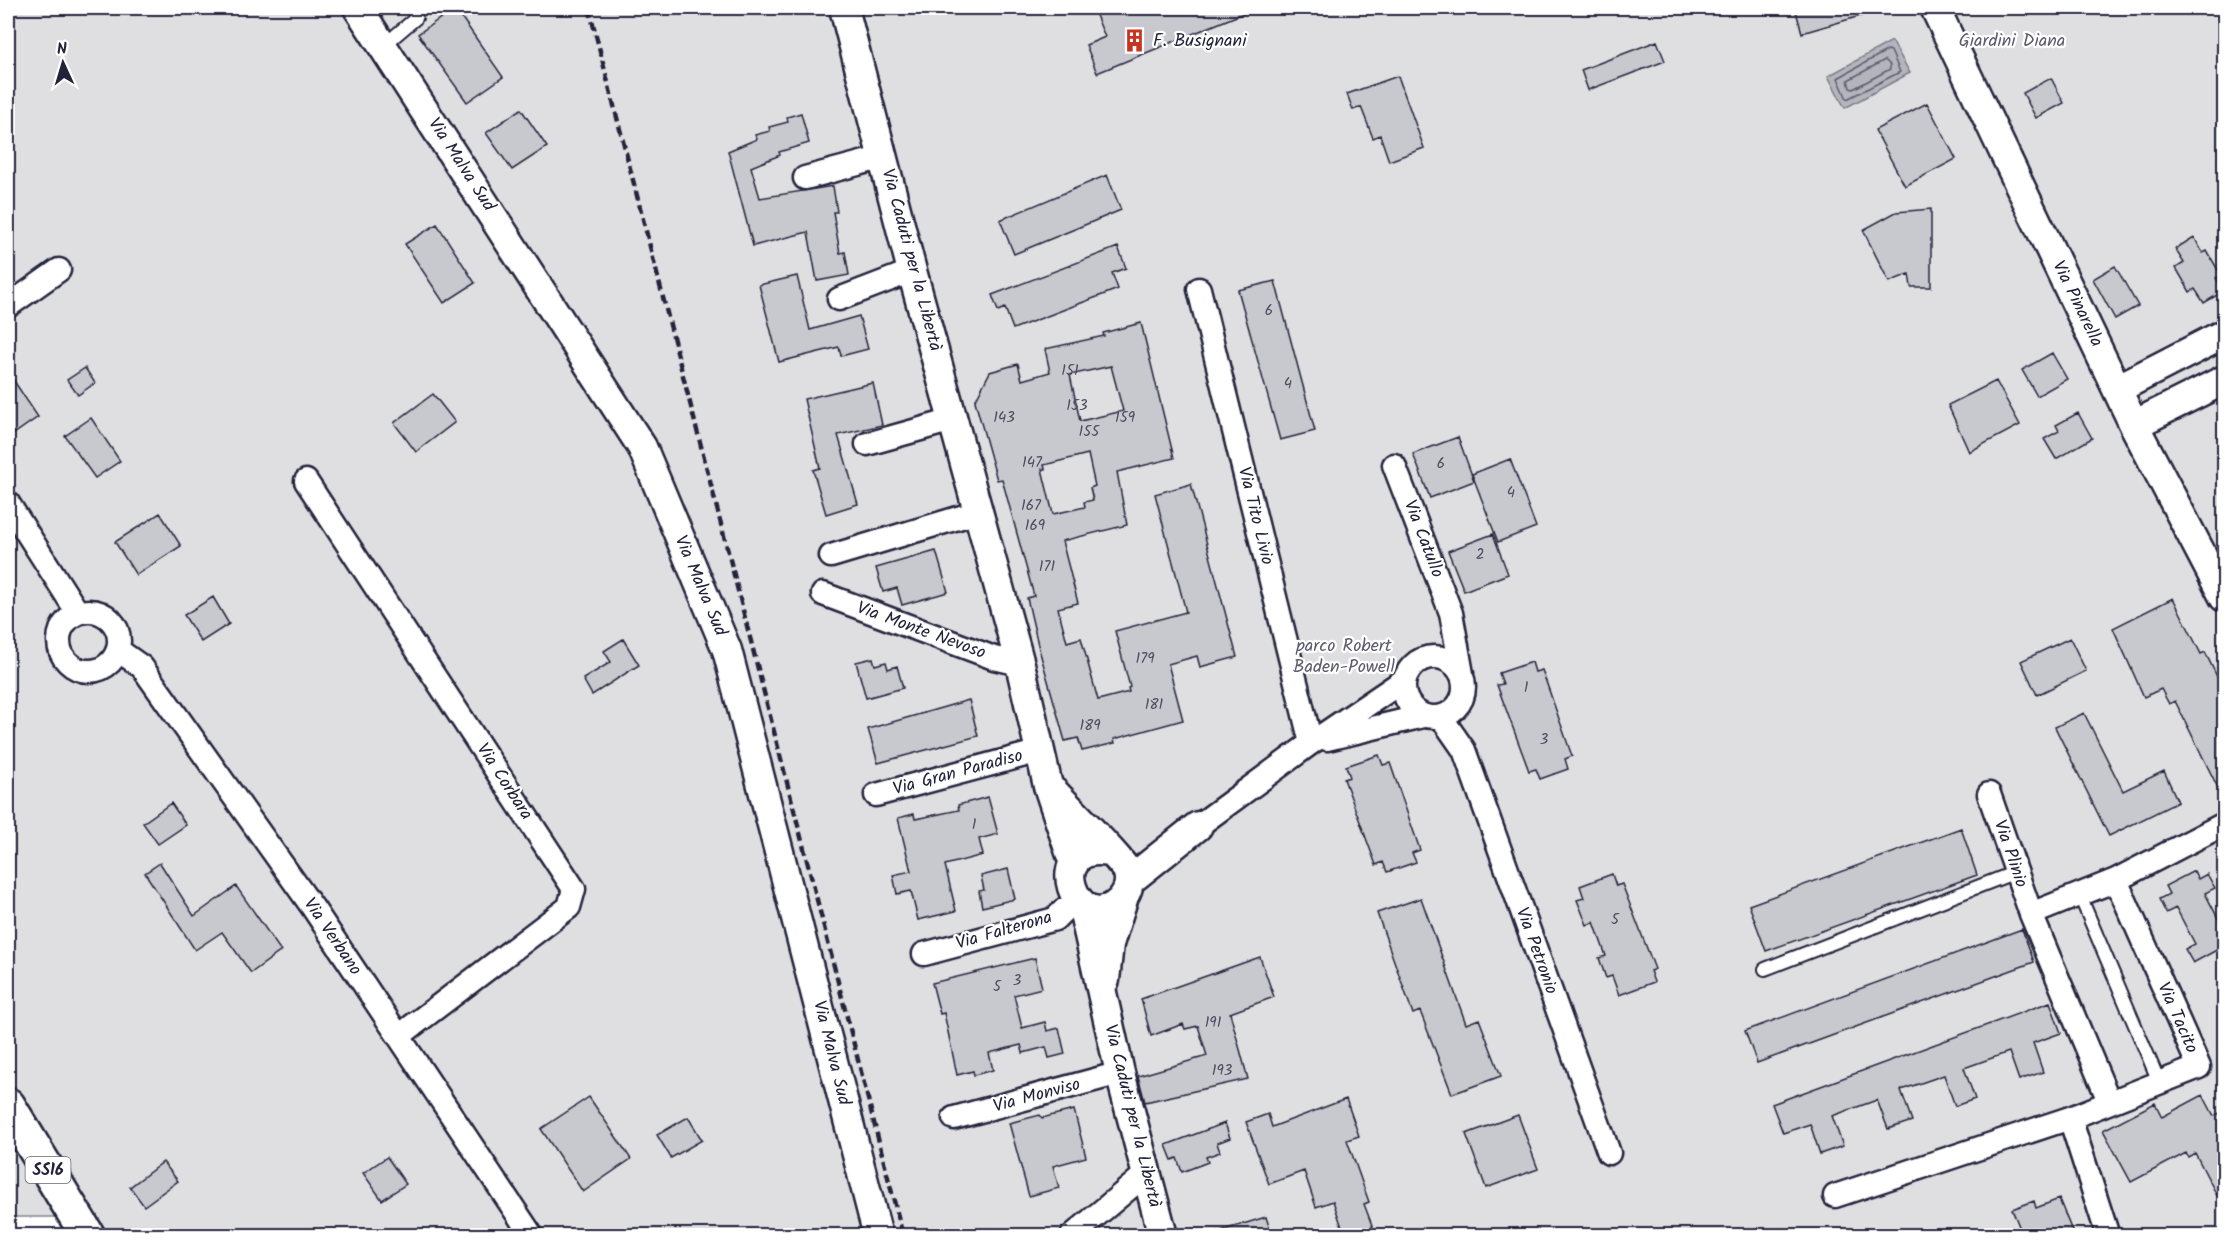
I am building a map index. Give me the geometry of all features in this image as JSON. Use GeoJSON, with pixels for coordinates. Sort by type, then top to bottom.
{"type":"FeatureCollection","features":[{"type":"Feature","properties":{"kind":"main road","name":"SS16"},"geometry":{"type":"LineString","coordinates":[[8,1105],[88,1236]]}},
{"type":"Feature","properties":{"kind":"street","name":"Via Malva Sud"},"geometry":{"type":"LineString","coordinates":[[358,8],[642,447],[727,650],[878,1236]]}},
{"type":"Feature","properties":{"kind":"street","name":"Via Caduti per la Libertà"},"geometry":{"type":"LineString","coordinates":[[844,8],[912,272],[1020,664],[1048,786],[1074,864]]}},
{"type":"Feature","properties":{"kind":"street","name":"Via Pinarella"},"geometry":{"type":"LineString","coordinates":[[1935,8],[2134,425],[2224,597]]}},
{"type":"Feature","properties":{"kind":"street"},"geometry":{"type":"LineString","coordinates":[[805,178],[884,157]]}},
{"type":"Feature","properties":{"kind":"street"},"geometry":{"type":"LineString","coordinates":[[8,306],[59,270]]}},
{"type":"Feature","properties":{"kind":"street"},"geometry":{"type":"LineString","coordinates":[[839,299],[912,272]]}},
{"type":"Feature","properties":{"kind":"street","name":"Via Tito Livio"},"geometry":{"type":"LineString","coordinates":[[1199,289],[1311,743]]}},
{"type":"Feature","properties":{"kind":"street"},"geometry":{"type":"LineString","coordinates":[[2117,389],[2224,334]]}},
{"type":"Feature","properties":{"kind":"street"},"geometry":{"type":"LineString","coordinates":[[2134,425],[2224,380]]}},
{"type":"Feature","properties":{"kind":"street"},"geometry":{"type":"LineString","coordinates":[[867,444],[953,420]]}},
{"type":"Feature","properties":{"kind":"street","name":"Via Catullo"},"geometry":{"type":"LineString","coordinates":[[1394,465],[1451,613],[1465,689],[1463,696]]}},
{"type":"Feature","properties":{"kind":"street","name":"Via Corbara"},"geometry":{"type":"LineString","coordinates":[[306,481],[574,889],[569,907],[399,1036]]}},
{"type":"Feature","properties":{"kind":"street"},"geometry":{"type":"LineString","coordinates":[[8,503],[78,613]]}},
{"type":"Feature","properties":{"kind":"street"},"geometry":{"type":"LineString","coordinates":[[831,556],[978,512]]}},
{"type":"Feature","properties":{"kind":"street","name":"Via Monte Nevoso"},"geometry":{"type":"LineString","coordinates":[[823,594],[994,658],[1020,664]]}},
{"type":"Feature","properties":{"kind":"street"},"geometry":{"type":"LineString","coordinates":[[88,611],[106,616],[117,631],[118,650],[107,666],[98,670],[78,669],[63,657],[59,640],[64,623],[78,613],[88,611]]}},
{"type":"Feature","properties":{"kind":"street"},"geometry":{"type":"LineString","coordinates":[[1198,826],[1113,854],[1089,852],[1074,864],[1069,881],[1071,890],[1082,904],[1090,908],[1109,908],[1126,889],[1198,826],[1311,743],[1404,680],[1414,664],[1432,657],[1445,641],[1451,613]]}},
{"type":"Feature","properties":{"kind":"street","name":"Via Verbano"},"geometry":{"type":"LineString","coordinates":[[118,650],[142,667],[313,908],[532,1236]]}},
{"type":"Feature","properties":{"kind":"street"},"geometry":{"type":"LineString","coordinates":[[1432,657],[1449,661],[1462,674]]}},
{"type":"Feature","properties":{"kind":"street"},"geometry":{"type":"LineString","coordinates":[[1404,680],[1405,698],[1416,712],[1432,716]]}},
{"type":"Feature","properties":{"kind":"street"},"geometry":{"type":"LineString","coordinates":[[1311,743],[1455,710],[1463,696]]}},
{"type":"Feature","properties":{"kind":"street","name":"Via Petronio"},"geometry":{"type":"LineString","coordinates":[[1463,696],[1464,750],[1609,1153]]}},
{"type":"Feature","properties":{"kind":"street","name":"Via Petronio"},"geometry":{"type":"LineString","coordinates":[[1432,716],[1464,750]]}},
{"type":"Feature","properties":{"kind":"street","name":"Via Gran Paradiso"},"geometry":{"type":"LineString","coordinates":[[876,795],[1040,752]]}},
{"type":"Feature","properties":{"kind":"street"},"geometry":{"type":"LineString","coordinates":[[1048,786],[1128,871],[1126,889],[1109,944],[1102,997]]}},
{"type":"Feature","properties":{"kind":"street","name":"Via Plinio"},"geometry":{"type":"LineString","coordinates":[[1989,794],[2031,914]]}},
{"type":"Feature","properties":{"kind":"street"},"geometry":{"type":"LineString","coordinates":[[2109,1101],[2031,914],[2116,880],[2224,824]]}},
{"type":"Feature","properties":{"kind":"street","name":"Via Tacito"},"geometry":{"type":"LineString","coordinates":[[1835,1196],[2070,1118],[2199,1068],[2116,880]]}},
{"type":"Feature","properties":{"kind":"street","name":"Via Caduti per la Libertà"},"geometry":{"type":"LineString","coordinates":[[1082,904],[1120,1073],[1163,1236]]}},
{"type":"Feature","properties":{"kind":"street","name":"Via Falterona"},"geometry":{"type":"LineString","coordinates":[[924,954],[1055,919],[1065,909],[1082,904]]}},
{"type":"Feature","properties":{"kind":"street","name":"Via Monviso"},"geometry":{"type":"LineString","coordinates":[[954,1118],[1120,1073]]}},
{"type":"Feature","properties":{"kind":"street"},"geometry":{"type":"LineString","coordinates":[[2070,1118],[2108,1236]]}},
{"type":"Feature","properties":{"kind":"street"},"geometry":{"type":"LineString","coordinates":[[1072,1236],[1147,1173]]}},
{"type":"Feature","properties":{"kind":"lane"},"geometry":{"type":"LineString","coordinates":[[383,46],[416,18],[413,8]]}},
{"type":"Feature","properties":{"kind":"lane"},"geometry":{"type":"LineString","coordinates":[[1765,969],[2016,872]]}},
{"type":"Feature","properties":{"kind":"lane"},"geometry":{"type":"LineString","coordinates":[[2080,896],[2160,1084]]}},
{"type":"Feature","properties":{"kind":"green space"},"geometry":{"type":"Polygon","coordinates":[[[8,8],[2224,8],[2224,1235],[105,1235],[8,1079],[8,8]]]}},
{"type":"Feature","properties":{"kind":"green space"},"geometry":{"type":"Polygon","coordinates":[[[8,1139],[55,1217],[14,1217],[8,1213],[8,1139]]]}},
{"type":"Feature","properties":{"kind":"water"},"geometry":{"type":"Polygon","coordinates":[[[1892,41],[1910,73],[1845,108],[1828,76],[1892,41]]]}},
{"type":"Feature","properties":{"kind":"building"},"geometry":{"type":"Polygon","coordinates":[[[455,8],[503,77],[467,102],[418,34],[455,8]]]}},
{"type":"Feature","properties":{"kind":"building","name":"F. Busignani"},"geometry":{"type":"Polygon","coordinates":[[[1093,8],[1256,8],[1097,73],[1086,45],[1105,37],[1093,8]]]}},
{"type":"Feature","properties":{"kind":"building"},"geometry":{"type":"Polygon","coordinates":[[[1795,8],[1873,8],[1874,12],[1802,33],[1795,8]]]}},
{"type":"Feature","properties":{"kind":"building"},"geometry":{"type":"Polygon","coordinates":[[[1657,41],[1665,61],[1588,90],[1581,70],[1657,41]]]}},
{"type":"Feature","properties":{"kind":"building"},"geometry":{"type":"Polygon","coordinates":[[[1398,76],[1424,148],[1389,161],[1380,135],[1373,138],[1361,107],[1353,110],[1347,94],[1398,76]]]}},
{"type":"Feature","properties":{"kind":"building"},"geometry":{"type":"Polygon","coordinates":[[[2051,78],[2064,103],[2036,118],[2023,93],[2051,78]]]}},
{"type":"Feature","properties":{"kind":"building"},"geometry":{"type":"Polygon","coordinates":[[[1927,103],[1956,159],[1905,186],[1875,130],[1927,103]]]}},
{"type":"Feature","properties":{"kind":"building"},"geometry":{"type":"Polygon","coordinates":[[[521,109],[547,147],[512,170],[486,133],[521,109]]]}},
{"type":"Feature","properties":{"kind":"building"},"geometry":{"type":"Polygon","coordinates":[[[801,113],[809,143],[779,152],[780,155],[751,167],[760,198],[833,186],[837,212],[833,212],[840,253],[845,252],[849,275],[817,281],[808,232],[753,246],[728,151],[757,139],[755,135],[770,131],[769,127],[788,122],[787,117],[801,113]]]}},
{"type":"Feature","properties":{"kind":"building"},"geometry":{"type":"Polygon","coordinates":[[[1107,175],[1121,210],[1014,254],[1000,220],[1107,175]]]}},
{"type":"Feature","properties":{"kind":"building"},"geometry":{"type":"Polygon","coordinates":[[[1931,209],[1931,287],[1911,287],[1909,274],[1889,282],[1863,230],[1896,212],[1931,209]]]}},
{"type":"Feature","properties":{"kind":"building"},"geometry":{"type":"Polygon","coordinates":[[[437,224],[475,283],[444,303],[405,244],[437,224]]]}},
{"type":"Feature","properties":{"kind":"building"},"geometry":{"type":"Polygon","coordinates":[[[2194,237],[2203,253],[2207,251],[2221,275],[2216,278],[2224,291],[2204,303],[2195,289],[2190,292],[2176,268],[2184,263],[2175,249],[2194,237]]]}},
{"type":"Feature","properties":{"kind":"building"},"geometry":{"type":"Polygon","coordinates":[[[1118,247],[1126,268],[1112,273],[1118,289],[1013,329],[1005,308],[998,311],[992,295],[1118,247]]]}},
{"type":"Feature","properties":{"kind":"building"},"geometry":{"type":"Polygon","coordinates":[[[2115,266],[2138,306],[2115,319],[2093,279],[2115,266]]]}},
{"type":"Feature","properties":{"kind":"building"},"geometry":{"type":"Polygon","coordinates":[[[797,276],[810,330],[859,316],[868,349],[841,356],[839,347],[779,362],[759,285],[797,276]]]}},
{"type":"Feature","properties":{"kind":"building"},"geometry":{"type":"Polygon","coordinates":[[[1275,281],[1315,431],[1280,440],[1238,290],[1275,281]]]}},
{"type":"Feature","properties":{"kind":"building"},"geometry":{"type":"Polygon","coordinates":[[[1141,323],[1174,458],[1117,472],[1127,525],[1062,541],[1078,603],[1058,608],[1067,642],[1081,638],[1098,700],[1129,692],[1130,687],[1115,631],[1186,612],[1155,494],[1191,484],[1237,657],[1200,667],[1197,656],[1168,664],[1183,720],[1114,739],[1115,743],[1082,751],[1078,738],[1065,741],[1027,598],[1034,596],[1002,479],[997,480],[975,401],[990,372],[1018,364],[1022,380],[1050,372],[1045,349],[1104,336],[1103,333],[1141,323]],[[1111,366],[1070,375],[1080,421],[1123,411],[1111,366]],[[1088,454],[1044,465],[1045,469],[1042,469],[1053,514],[1085,507],[1084,502],[1093,500],[1090,488],[1095,486],[1088,454]]]}},
{"type":"Feature","properties":{"kind":"building"},"geometry":{"type":"Polygon","coordinates":[[[2052,353],[2067,379],[2037,396],[2022,370],[2052,353]]]}},
{"type":"Feature","properties":{"kind":"building"},"geometry":{"type":"Polygon","coordinates":[[[85,368],[95,383],[78,395],[67,380],[85,368]]]}},
{"type":"Feature","properties":{"kind":"building"},"geometry":{"type":"Polygon","coordinates":[[[8,372],[38,417],[8,438],[8,372]]]}},
{"type":"Feature","properties":{"kind":"building"},"geometry":{"type":"Polygon","coordinates":[[[1996,381],[2020,425],[1969,452],[1948,405],[1996,381]]]}},
{"type":"Feature","properties":{"kind":"building"},"geometry":{"type":"Polygon","coordinates":[[[873,383],[882,425],[838,435],[858,504],[826,514],[813,470],[820,468],[804,399],[873,383]]]}},
{"type":"Feature","properties":{"kind":"building"},"geometry":{"type":"Polygon","coordinates":[[[433,394],[455,422],[416,452],[394,423],[433,394]]]}},
{"type":"Feature","properties":{"kind":"building"},"geometry":{"type":"Polygon","coordinates":[[[2078,413],[2092,438],[2056,459],[2044,439],[2059,431],[2056,425],[2078,413]]]}},
{"type":"Feature","properties":{"kind":"building"},"geometry":{"type":"Polygon","coordinates":[[[91,418],[120,461],[95,478],[65,436],[91,418]]]}},
{"type":"Feature","properties":{"kind":"building"},"geometry":{"type":"Polygon","coordinates":[[[1458,437],[1474,481],[1430,498],[1413,454],[1458,437]]]}},
{"type":"Feature","properties":{"kind":"building"},"geometry":{"type":"Polygon","coordinates":[[[1510,459],[1536,527],[1498,542],[1472,474],[1510,459]]]}},
{"type":"Feature","properties":{"kind":"building"},"geometry":{"type":"Polygon","coordinates":[[[160,513],[181,546],[136,575],[115,542],[160,513]]]}},
{"type":"Feature","properties":{"kind":"building"},"geometry":{"type":"Polygon","coordinates":[[[1493,534],[1508,574],[1464,591],[1448,551],[1493,534]]]}},
{"type":"Feature","properties":{"kind":"building"},"geometry":{"type":"Polygon","coordinates":[[[936,551],[948,592],[902,605],[897,588],[883,592],[876,568],[936,551]]]}},
{"type":"Feature","properties":{"kind":"building"},"geometry":{"type":"Polygon","coordinates":[[[213,597],[229,624],[201,642],[184,615],[213,597]]]}},
{"type":"Feature","properties":{"kind":"building"},"geometry":{"type":"Polygon","coordinates":[[[2173,598],[2201,654],[2205,652],[2224,691],[2224,800],[2175,701],[2169,704],[2161,689],[2144,697],[2113,628],[2173,598]]]}},
{"type":"Feature","properties":{"kind":"building"},"geometry":{"type":"Polygon","coordinates":[[[2070,638],[2086,671],[2037,695],[2021,661],[2070,638]]]}},
{"type":"Feature","properties":{"kind":"building"},"geometry":{"type":"Polygon","coordinates":[[[623,639],[639,665],[592,695],[583,679],[611,662],[604,651],[623,639]]]}},
{"type":"Feature","properties":{"kind":"building"},"geometry":{"type":"Polygon","coordinates":[[[873,658],[875,665],[886,662],[888,669],[897,666],[903,688],[866,698],[856,662],[873,658]]]}},
{"type":"Feature","properties":{"kind":"building"},"geometry":{"type":"Polygon","coordinates":[[[1532,662],[1535,672],[1542,670],[1572,756],[1565,759],[1568,769],[1540,779],[1536,769],[1529,771],[1497,685],[1503,684],[1499,673],[1532,662]]]}},
{"type":"Feature","properties":{"kind":"building"},"geometry":{"type":"Polygon","coordinates":[[[969,700],[978,736],[878,763],[868,729],[969,700]]]}},
{"type":"Feature","properties":{"kind":"building"},"geometry":{"type":"Polygon","coordinates":[[[2084,713],[2123,791],[2164,771],[2178,802],[2109,836],[2055,727],[2084,713]]]}},
{"type":"Feature","properties":{"kind":"building"},"geometry":{"type":"Polygon","coordinates":[[[1379,755],[1383,765],[1390,763],[1420,850],[1412,853],[1416,862],[1387,872],[1383,862],[1376,865],[1344,779],[1350,777],[1346,766],[1379,755]]]}},
{"type":"Feature","properties":{"kind":"building"},"geometry":{"type":"Polygon","coordinates":[[[988,797],[998,834],[979,839],[983,855],[945,865],[956,911],[918,920],[911,891],[897,894],[893,875],[911,871],[898,818],[914,814],[915,819],[959,810],[958,805],[988,797]]]}},
{"type":"Feature","properties":{"kind":"building"},"geometry":{"type":"Polygon","coordinates":[[[171,803],[186,825],[158,844],[143,823],[171,803]]]}},
{"type":"Feature","properties":{"kind":"building"},"geometry":{"type":"Polygon","coordinates":[[[1961,828],[1977,875],[1766,951],[1749,905],[1961,828]]]}},
{"type":"Feature","properties":{"kind":"building"},"geometry":{"type":"Polygon","coordinates":[[[160,863],[194,916],[236,886],[281,951],[251,973],[222,932],[195,950],[145,873],[160,863]]]}},
{"type":"Feature","properties":{"kind":"building"},"geometry":{"type":"Polygon","coordinates":[[[1008,869],[1015,899],[982,907],[979,891],[984,890],[981,876],[1008,869]]]}},
{"type":"Feature","properties":{"kind":"building"},"geometry":{"type":"Polygon","coordinates":[[[2194,871],[2198,879],[2207,874],[2215,888],[2205,893],[2224,930],[2224,946],[2193,963],[2185,949],[2195,944],[2176,908],[2166,913],[2159,899],[2169,894],[2165,886],[2194,871]]]}},
{"type":"Feature","properties":{"kind":"building"},"geometry":{"type":"Polygon","coordinates":[[[1612,874],[1616,886],[1622,884],[1655,969],[1650,971],[1654,982],[1619,995],[1612,976],[1606,978],[1599,958],[1606,956],[1594,922],[1587,925],[1577,900],[1584,898],[1580,886],[1612,874]]]}},
{"type":"Feature","properties":{"kind":"building"},"geometry":{"type":"Polygon","coordinates":[[[1421,898],[1466,1024],[1479,1019],[1501,1076],[1452,1094],[1420,1011],[1413,1014],[1377,913],[1421,898]]]}},
{"type":"Feature","properties":{"kind":"building"},"geometry":{"type":"Polygon","coordinates":[[[2022,929],[2034,962],[1757,1063],[1745,1031],[2022,929]]]}},
{"type":"Feature","properties":{"kind":"building"},"geometry":{"type":"Polygon","coordinates":[[[1260,957],[1274,997],[1230,1013],[1248,1079],[1145,1102],[1138,1076],[1207,1056],[1198,1026],[1185,1029],[1183,1024],[1151,1036],[1141,999],[1260,957]]]}},
{"type":"Feature","properties":{"kind":"building"},"geometry":{"type":"Polygon","coordinates":[[[1035,958],[1042,988],[1014,995],[1022,1028],[1045,1022],[1047,1031],[1059,1028],[1065,1054],[1049,1058],[1046,1047],[1023,1053],[1021,1045],[989,1053],[993,1070],[974,1075],[973,1071],[957,1075],[944,1013],[940,1014],[932,983],[1035,958]]]}},
{"type":"Feature","properties":{"kind":"building"},"geometry":{"type":"Polygon","coordinates":[[[2050,1002],[2061,1033],[2033,1043],[2043,1072],[2019,1080],[2009,1052],[1964,1068],[1975,1099],[1955,1106],[1944,1075],[1901,1090],[1912,1121],[1888,1129],[1877,1100],[1832,1116],[1843,1146],[1820,1154],[1810,1124],[1783,1133],[1772,1104],[2050,1002]]]}},
{"type":"Feature","properties":{"kind":"building"},"geometry":{"type":"Polygon","coordinates":[[[2203,1095],[2214,1116],[2224,1111],[2224,1209],[2195,1153],[2188,1157],[2186,1153],[2131,1182],[2103,1130],[2155,1103],[2162,1117],[2203,1095]]]}},
{"type":"Feature","properties":{"kind":"building"},"geometry":{"type":"Polygon","coordinates":[[[589,1097],[631,1159],[583,1192],[541,1129],[589,1097]]]}},
{"type":"Feature","properties":{"kind":"building"},"geometry":{"type":"Polygon","coordinates":[[[1346,1099],[1359,1136],[1347,1140],[1369,1202],[1364,1204],[1376,1236],[1345,1236],[1333,1201],[1316,1207],[1304,1171],[1269,1184],[1246,1122],[1268,1114],[1272,1127],[1346,1099]]]}},
{"type":"Feature","properties":{"kind":"building"},"geometry":{"type":"Polygon","coordinates":[[[1074,1110],[1086,1157],[1053,1166],[1059,1188],[1029,1196],[1009,1123],[1074,1110]]]}},
{"type":"Feature","properties":{"kind":"building"},"geometry":{"type":"Polygon","coordinates":[[[1518,1115],[1538,1169],[1486,1188],[1466,1134],[1518,1115]]]}},
{"type":"Feature","properties":{"kind":"building"},"geometry":{"type":"Polygon","coordinates":[[[688,1117],[702,1140],[671,1158],[657,1135],[688,1117]]]}},
{"type":"Feature","properties":{"kind":"building"},"geometry":{"type":"Polygon","coordinates":[[[1225,1123],[1230,1138],[1217,1143],[1220,1152],[1206,1157],[1208,1162],[1182,1172],[1177,1158],[1172,1160],[1166,1145],[1225,1123]]]}},
{"type":"Feature","properties":{"kind":"building"},"geometry":{"type":"Polygon","coordinates":[[[387,1157],[406,1184],[382,1200],[363,1173],[387,1157]]]}},
{"type":"Feature","properties":{"kind":"building"},"geometry":{"type":"Polygon","coordinates":[[[163,1162],[178,1181],[144,1206],[130,1187],[163,1162]]]}},
{"type":"Feature","properties":{"kind":"building"},"geometry":{"type":"Polygon","coordinates":[[[2059,1199],[2074,1236],[2023,1236],[2012,1209],[2034,1201],[2036,1208],[2059,1199]]]}},
{"type":"Feature","properties":{"kind":"building"},"geometry":{"type":"Polygon","coordinates":[[[1266,1217],[1272,1236],[1217,1236],[1217,1232],[1266,1217]]]}},
{"type":"Feature","properties":{"kind":"railway"},"geometry":{"type":"LineString","coordinates":[[589,8],[903,1236]]}},
{"type":"Feature","properties":{"kind":"place","name":"F. Busignani"},"geometry":{"type":"Point","coordinates":[1135,41]}},
{"type":"Feature","properties":{"kind":"park label","name":"Giardini Diana"},"geometry":{"type":"Point","coordinates":[2012,41]}},
{"type":"Feature","properties":{"kind":"park label","name":"parco Robert Baden-Powell"},"geometry":{"type":"Point","coordinates":[1344,656]}}]}
